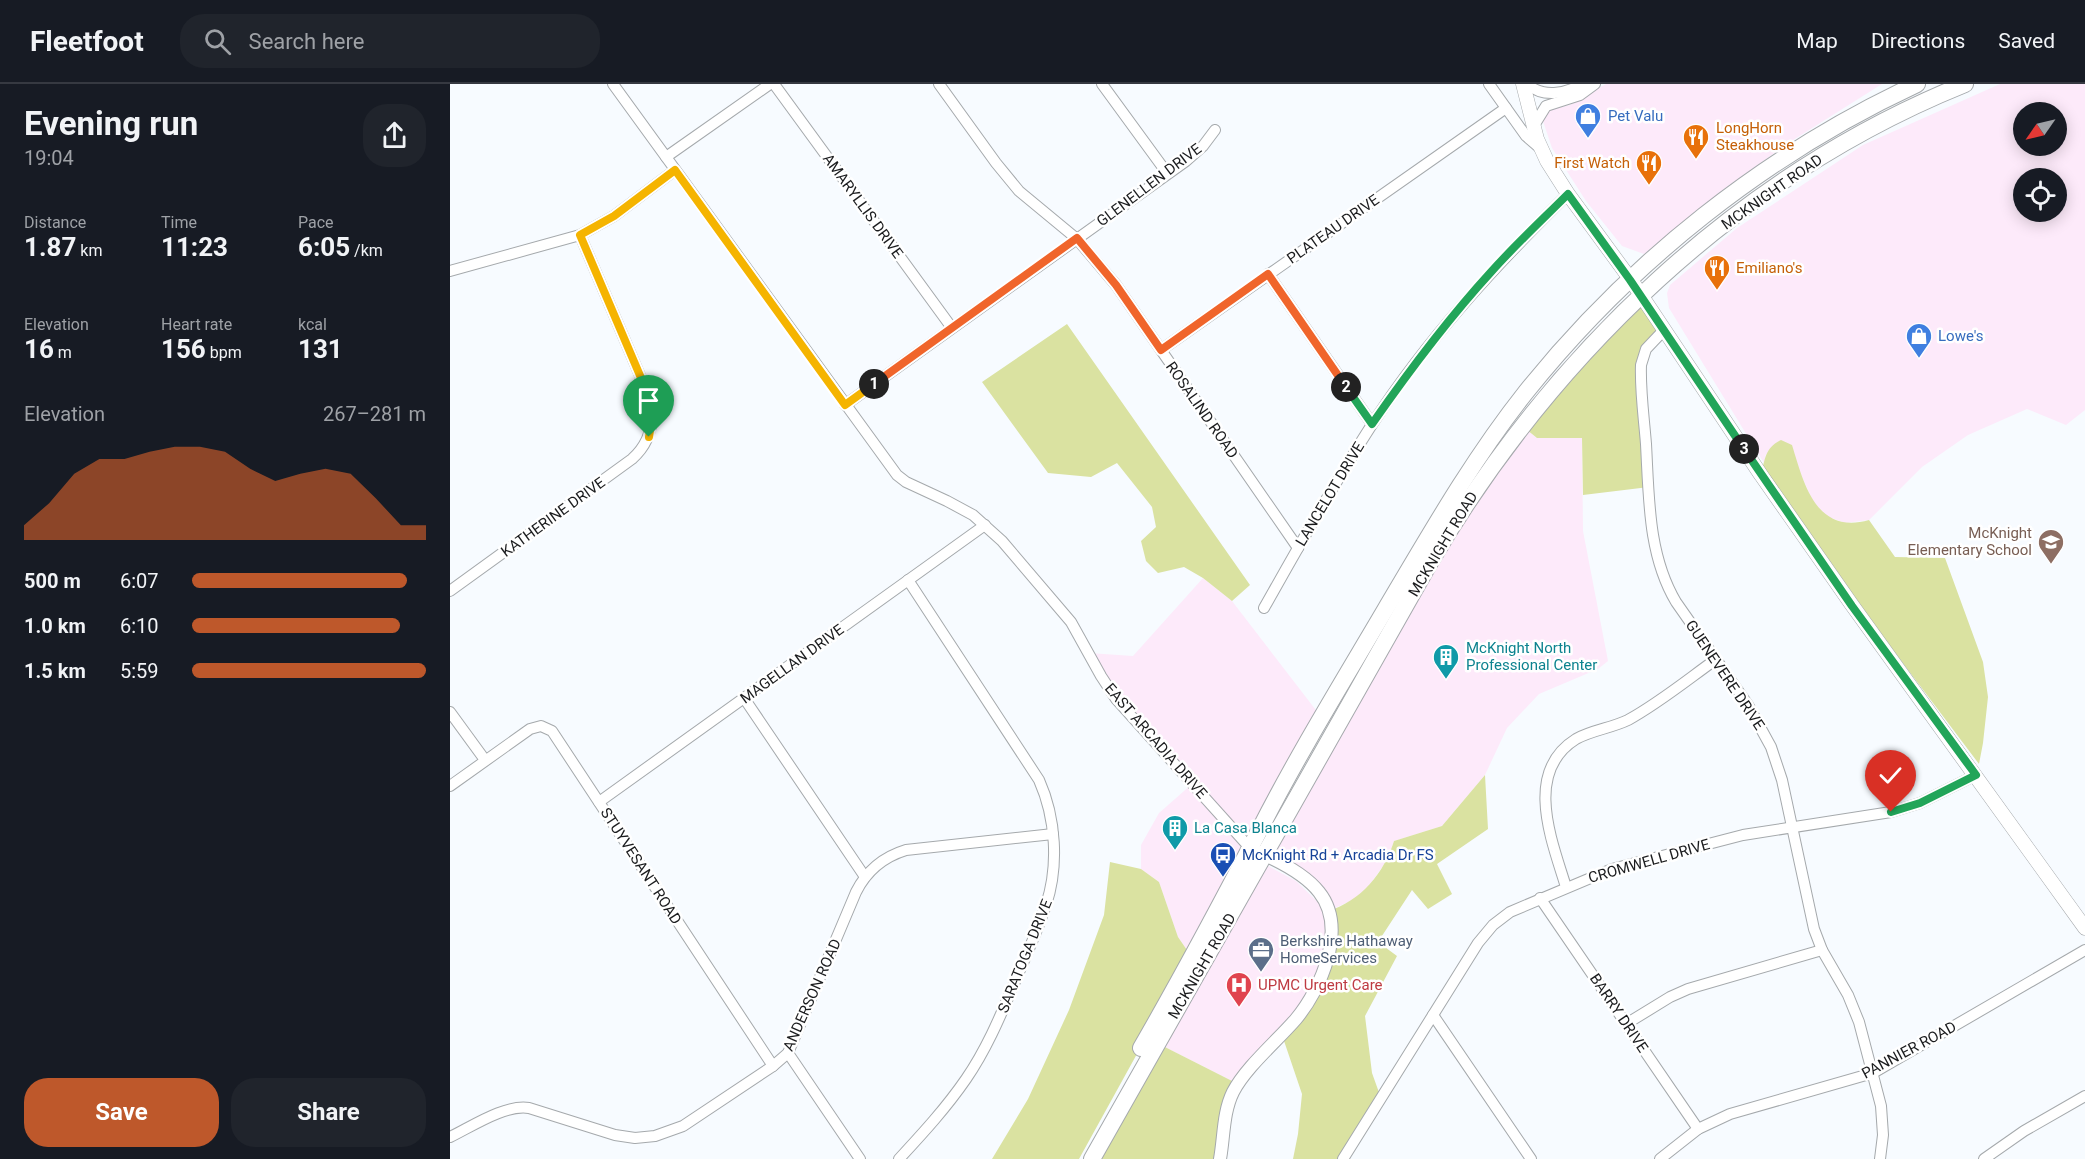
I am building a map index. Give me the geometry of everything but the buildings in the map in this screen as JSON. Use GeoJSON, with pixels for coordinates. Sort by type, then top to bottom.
{"type":"FeatureCollection","features":[{"type":"Feature","properties":{"kind":"highway","name":"MCKNIGHT ROAD"},"geometry":{"type":"LineString","coordinates":[[1092,1159],[1258,855],[1343,682],[1441,515],[1509,415],[1549,365],[1592,318],[1630,280],[1709,212],[1770,168],[1848,119],[1917,84]]}},
{"type":"Feature","properties":{"kind":"highway","name":"MCKNIGHT ROAD"},"geometry":{"type":"LineString","coordinates":[[1079,1159],[1466,503],[1542,401],[1641,296],[1728,221],[1796,173],[1892,117],[1965,84]]}},
{"type":"Feature","properties":{"kind":"main road"},"geometry":{"type":"LineString","coordinates":[[1525,84],[1533,127],[1541,150],[1568,194],[1630,280],[1818,557],[2085,928]]}},
{"type":"Feature","properties":{"kind":"street","name":"EAST ARCADIA DRIVE"},"geometry":{"type":"LineString","coordinates":[[613,84],[897,475],[911,485],[973,516],[1002,541],[1071,622],[1101,676],[1120,704],[1258,855]]}},
{"type":"Feature","properties":{"kind":"street"},"geometry":{"type":"LineString","coordinates":[[666,157],[772,84]]}},
{"type":"Feature","properties":{"kind":"street","name":"AMARYLLIS DRIVE"},"geometry":{"type":"LineString","coordinates":[[772,84],[952,328]]}},
{"type":"Feature","properties":{"kind":"street","name":"ROSALIND ROAD"},"geometry":{"type":"LineString","coordinates":[[939,84],[1019,191],[1077,238],[1116,285],[1298,548]]}},
{"type":"Feature","properties":{"kind":"street"},"geometry":{"type":"LineString","coordinates":[[1102,84],[1167,173]]}},
{"type":"Feature","properties":{"kind":"street"},"geometry":{"type":"LineString","coordinates":[[1489,84],[1526,136],[1541,150]]}},
{"type":"Feature","properties":{"kind":"street"},"geometry":{"type":"LineString","coordinates":[[1525,84],[1546,93],[1566,91],[1582,84]]}},
{"type":"Feature","properties":{"kind":"street"},"geometry":{"type":"LineString","coordinates":[[1533,127],[1546,106],[1580,95],[1595,84]]}},
{"type":"Feature","properties":{"kind":"street","name":"PLATEAU DRIVE"},"geometry":{"type":"LineString","coordinates":[[1161,350],[1506,108]]}},
{"type":"Feature","properties":{"kind":"street","name":"GLENELLEN DRIVE"},"geometry":{"type":"LineString","coordinates":[[845,405],[1167,173],[1203,146],[1215,130]]}},
{"type":"Feature","properties":{"kind":"street"},"geometry":{"type":"LineString","coordinates":[[450,271],[580,235],[614,216],[675,170]]}},
{"type":"Feature","properties":{"kind":"street","name":"LANCELOT DRIVE"},"geometry":{"type":"LineString","coordinates":[[1264,608],[1372,424],[1424,352],[1513,248],[1568,194]]}},
{"type":"Feature","properties":{"kind":"street","name":"KATHERINE DRIVE"},"geometry":{"type":"LineString","coordinates":[[450,591],[632,459],[640,452],[649,437],[652,418],[650,399],[580,235]]}},
{"type":"Feature","properties":{"kind":"street"},"geometry":{"type":"LineString","coordinates":[[1268,274],[1372,424]]}},
{"type":"Feature","properties":{"kind":"street","name":"GUENEVERE DRIVE"},"geometry":{"type":"LineString","coordinates":[[1664,330],[1646,349],[1641,365],[1654,548],[1668,589],[1693,629],[1748,705],[1771,747],[1782,780],[1814,929],[1822,950],[1855,1010],[1873,1073],[1883,1122],[1880,1159]]}},
{"type":"Feature","properties":{"kind":"street","name":"MAGELLAN DRIVE"},"geometry":{"type":"LineString","coordinates":[[599,802],[985,525]]}},
{"type":"Feature","properties":{"kind":"street","name":"SARATOGA DRIVE"},"geometry":{"type":"LineString","coordinates":[[899,1159],[938,1117],[960,1089],[998,1023],[1046,906],[1054,866],[1053,834],[1049,810],[1036,775],[908,580]]}},
{"type":"Feature","properties":{"kind":"street"},"geometry":{"type":"LineString","coordinates":[[1566,887],[1549,827],[1544,799],[1548,778],[1555,762],[1569,744],[1578,738],[1633,717],[1716,660]]}},
{"type":"Feature","properties":{"kind":"street"},"geometry":{"type":"LineString","coordinates":[[744,698],[865,877]]}},
{"type":"Feature","properties":{"kind":"street"},"geometry":{"type":"LineString","coordinates":[[450,712],[485,760]]}},
{"type":"Feature","properties":{"kind":"street","name":"STUYVESANT ROAD"},"geometry":{"type":"LineString","coordinates":[[450,786],[530,729],[535,726],[546,728],[555,736],[773,1066]]}},
{"type":"Feature","properties":{"kind":"street","name":"CROMWELL DRIVE"},"geometry":{"type":"LineString","coordinates":[[1343,1159],[1478,943],[1492,925],[1510,912],[1594,875],[1723,839],[1905,809],[1976,775]]}},
{"type":"Feature","properties":{"kind":"street","name":"ANDERSON ROAD"},"geometry":{"type":"LineString","coordinates":[[450,1137],[518,1107],[567,1119],[615,1135],[635,1138],[655,1136],[683,1126],[773,1066],[788,1053],[856,892],[865,877],[882,861],[906,850],[1053,834]]}},
{"type":"Feature","properties":{"kind":"street"},"geometry":{"type":"LineString","coordinates":[[1220,1159],[1228,1104],[1233,1092],[1308,1003],[1320,982],[1331,942],[1328,911],[1302,885],[1258,855]]}},
{"type":"Feature","properties":{"kind":"street","name":"BARRY DRIVE"},"geometry":{"type":"LineString","coordinates":[[1540,898],[1698,1129]]}},
{"type":"Feature","properties":{"kind":"street"},"geometry":{"type":"LineString","coordinates":[[1626,1024],[1670,997],[1688,989],[1822,950]]}},
{"type":"Feature","properties":{"kind":"street","name":"PANNIER ROAD"},"geometry":{"type":"LineString","coordinates":[[1660,1159],[1698,1129],[1741,1110],[1873,1073],[2085,950]]}},
{"type":"Feature","properties":{"kind":"street"},"geometry":{"type":"LineString","coordinates":[[1433,1015],[1531,1159]]}},
{"type":"Feature","properties":{"kind":"street"},"geometry":{"type":"LineString","coordinates":[[788,1053],[860,1159]]}},
{"type":"Feature","properties":{"kind":"street"},"geometry":{"type":"LineString","coordinates":[[1984,1159],[2019,1135],[2085,1096]]}},
{"type":"Feature","properties":{"kind":"shaded area"},"geometry":{"type":"Polygon","coordinates":[[[1606,84],[1882,84],[1790,142],[1724,189],[1644,254],[1622,246],[1586,201],[1552,148],[1543,121],[1542,116],[1553,109],[1570,105],[1606,84]]]}},
{"type":"Feature","properties":{"kind":"shaded area"},"geometry":{"type":"Polygon","coordinates":[[[2000,84],[2085,84],[2085,410],[2066,425],[2027,409],[1968,435],[1922,467],[1869,520],[1845,523],[1826,516],[1812,500],[1803,479],[1766,454],[1764,463],[1669,308],[1667,293],[1670,285],[1737,228],[1863,145],[2000,84]]]}},
{"type":"Feature","properties":{"kind":"shaded area"},"geometry":{"type":"Polygon","coordinates":[[[1522,426],[1537,438],[1582,438],[1583,531],[1608,661],[1598,669],[1539,694],[1507,728],[1485,775],[1442,826],[1394,841],[1388,859],[1368,887],[1353,900],[1328,911],[1331,923],[1320,982],[1238,1084],[1157,1043],[1261,862],[1296,881],[1326,910],[1323,899],[1265,855],[1429,564],[1522,426]]]}},
{"type":"Feature","properties":{"kind":"shaded area"},"geometry":{"type":"Polygon","coordinates":[[[1203,578],[1232,601],[1322,718],[1191,956],[1178,937],[1159,882],[1141,869],[1141,845],[1159,813],[1192,784],[1153,742],[1089,653],[1133,656],[1203,578]]]}},
{"type":"Feature","properties":{"kind":"green space"},"geometry":{"type":"Polygon","coordinates":[[[1641,296],[1664,330],[1643,354],[1649,487],[1583,495],[1582,438],[1537,438],[1522,426],[1641,296]]]}},
{"type":"Feature","properties":{"kind":"green space"},"geometry":{"type":"Polygon","coordinates":[[[1067,324],[1250,585],[1232,601],[1203,578],[1184,567],[1158,573],[1146,561],[1141,541],[1156,527],[1152,507],[1117,463],[1091,477],[1048,473],[982,382],[1067,324]]]}},
{"type":"Feature","properties":{"kind":"green space"},"geometry":{"type":"Polygon","coordinates":[[[1781,440],[1792,445],[1808,490],[1815,503],[1825,513],[1836,520],[1851,523],[1869,520],[1895,557],[1945,558],[1983,662],[1988,697],[1979,764],[1761,475],[1769,450],[1781,440]]]}},
{"type":"Feature","properties":{"kind":"green space"},"geometry":{"type":"Polygon","coordinates":[[[1485,775],[1488,829],[1437,864],[1452,894],[1428,909],[1412,890],[1378,942],[1397,956],[1365,1016],[1372,1073],[1381,1098],[1343,1159],[1293,1159],[1302,1094],[1282,1035],[1326,962],[1328,911],[1351,900],[1370,884],[1384,864],[1394,841],[1442,826],[1485,775]]]}},
{"type":"Feature","properties":{"kind":"green space"},"geometry":{"type":"Polygon","coordinates":[[[1110,862],[1141,869],[1159,882],[1178,937],[1191,956],[1079,1159],[992,1159],[1028,1099],[1069,1010],[1104,915],[1110,862]]]}},
{"type":"Feature","properties":{"kind":"green space"},"geometry":{"type":"Polygon","coordinates":[[[1157,1043],[1238,1084],[1220,1159],[1092,1159],[1157,1043]]]}},
{"type":"Feature","properties":{"kind":"place","name":"Pet Valu"},"geometry":{"type":"Point","coordinates":[1588,139]}},
{"type":"Feature","properties":{"kind":"place","name":"LongHorn Steakhouse"},"geometry":{"type":"Point","coordinates":[1696,160]}},
{"type":"Feature","properties":{"kind":"place","name":"First Watch"},"geometry":{"type":"Point","coordinates":[1649,186]}},
{"type":"Feature","properties":{"kind":"place","name":"Emiliano's"},"geometry":{"type":"Point","coordinates":[1717,291]}},
{"type":"Feature","properties":{"kind":"place","name":"Lowe's"},"geometry":{"type":"Point","coordinates":[1919,359]}},
{"type":"Feature","properties":{"kind":"place","name":"McKnight Elementary School"},"geometry":{"type":"Point","coordinates":[2051,565]}},
{"type":"Feature","properties":{"kind":"place","name":"McKnight North Professional Center"},"geometry":{"type":"Point","coordinates":[1446,680]}},
{"type":"Feature","properties":{"kind":"place","name":"La Casa Blanca"},"geometry":{"type":"Point","coordinates":[1175,851]}},
{"type":"Feature","properties":{"kind":"place","name":"McKnight Rd + Arcadia Dr FS"},"geometry":{"type":"Point","coordinates":[1223,878]}},
{"type":"Feature","properties":{"kind":"place","name":"Berkshire Hathaway HomeServices"},"geometry":{"type":"Point","coordinates":[1261,973]}},
{"type":"Feature","properties":{"kind":"place","name":"UPMC Urgent Care"},"geometry":{"type":"Point","coordinates":[1239,1008]}},
{"type":"Feature","properties":{"kind":"route"},"geometry":{"type":"LineString","coordinates":[[649,437],[652,418],[650,399],[580,235],[614,216],[675,170],[845,405],[1077,238],[1116,285],[1161,350],[1268,274],[1372,424],[1403,380],[1474,290],[1568,194],[1630,280],[1852,606],[1976,775],[1920,803],[1891,812]]}}]}
